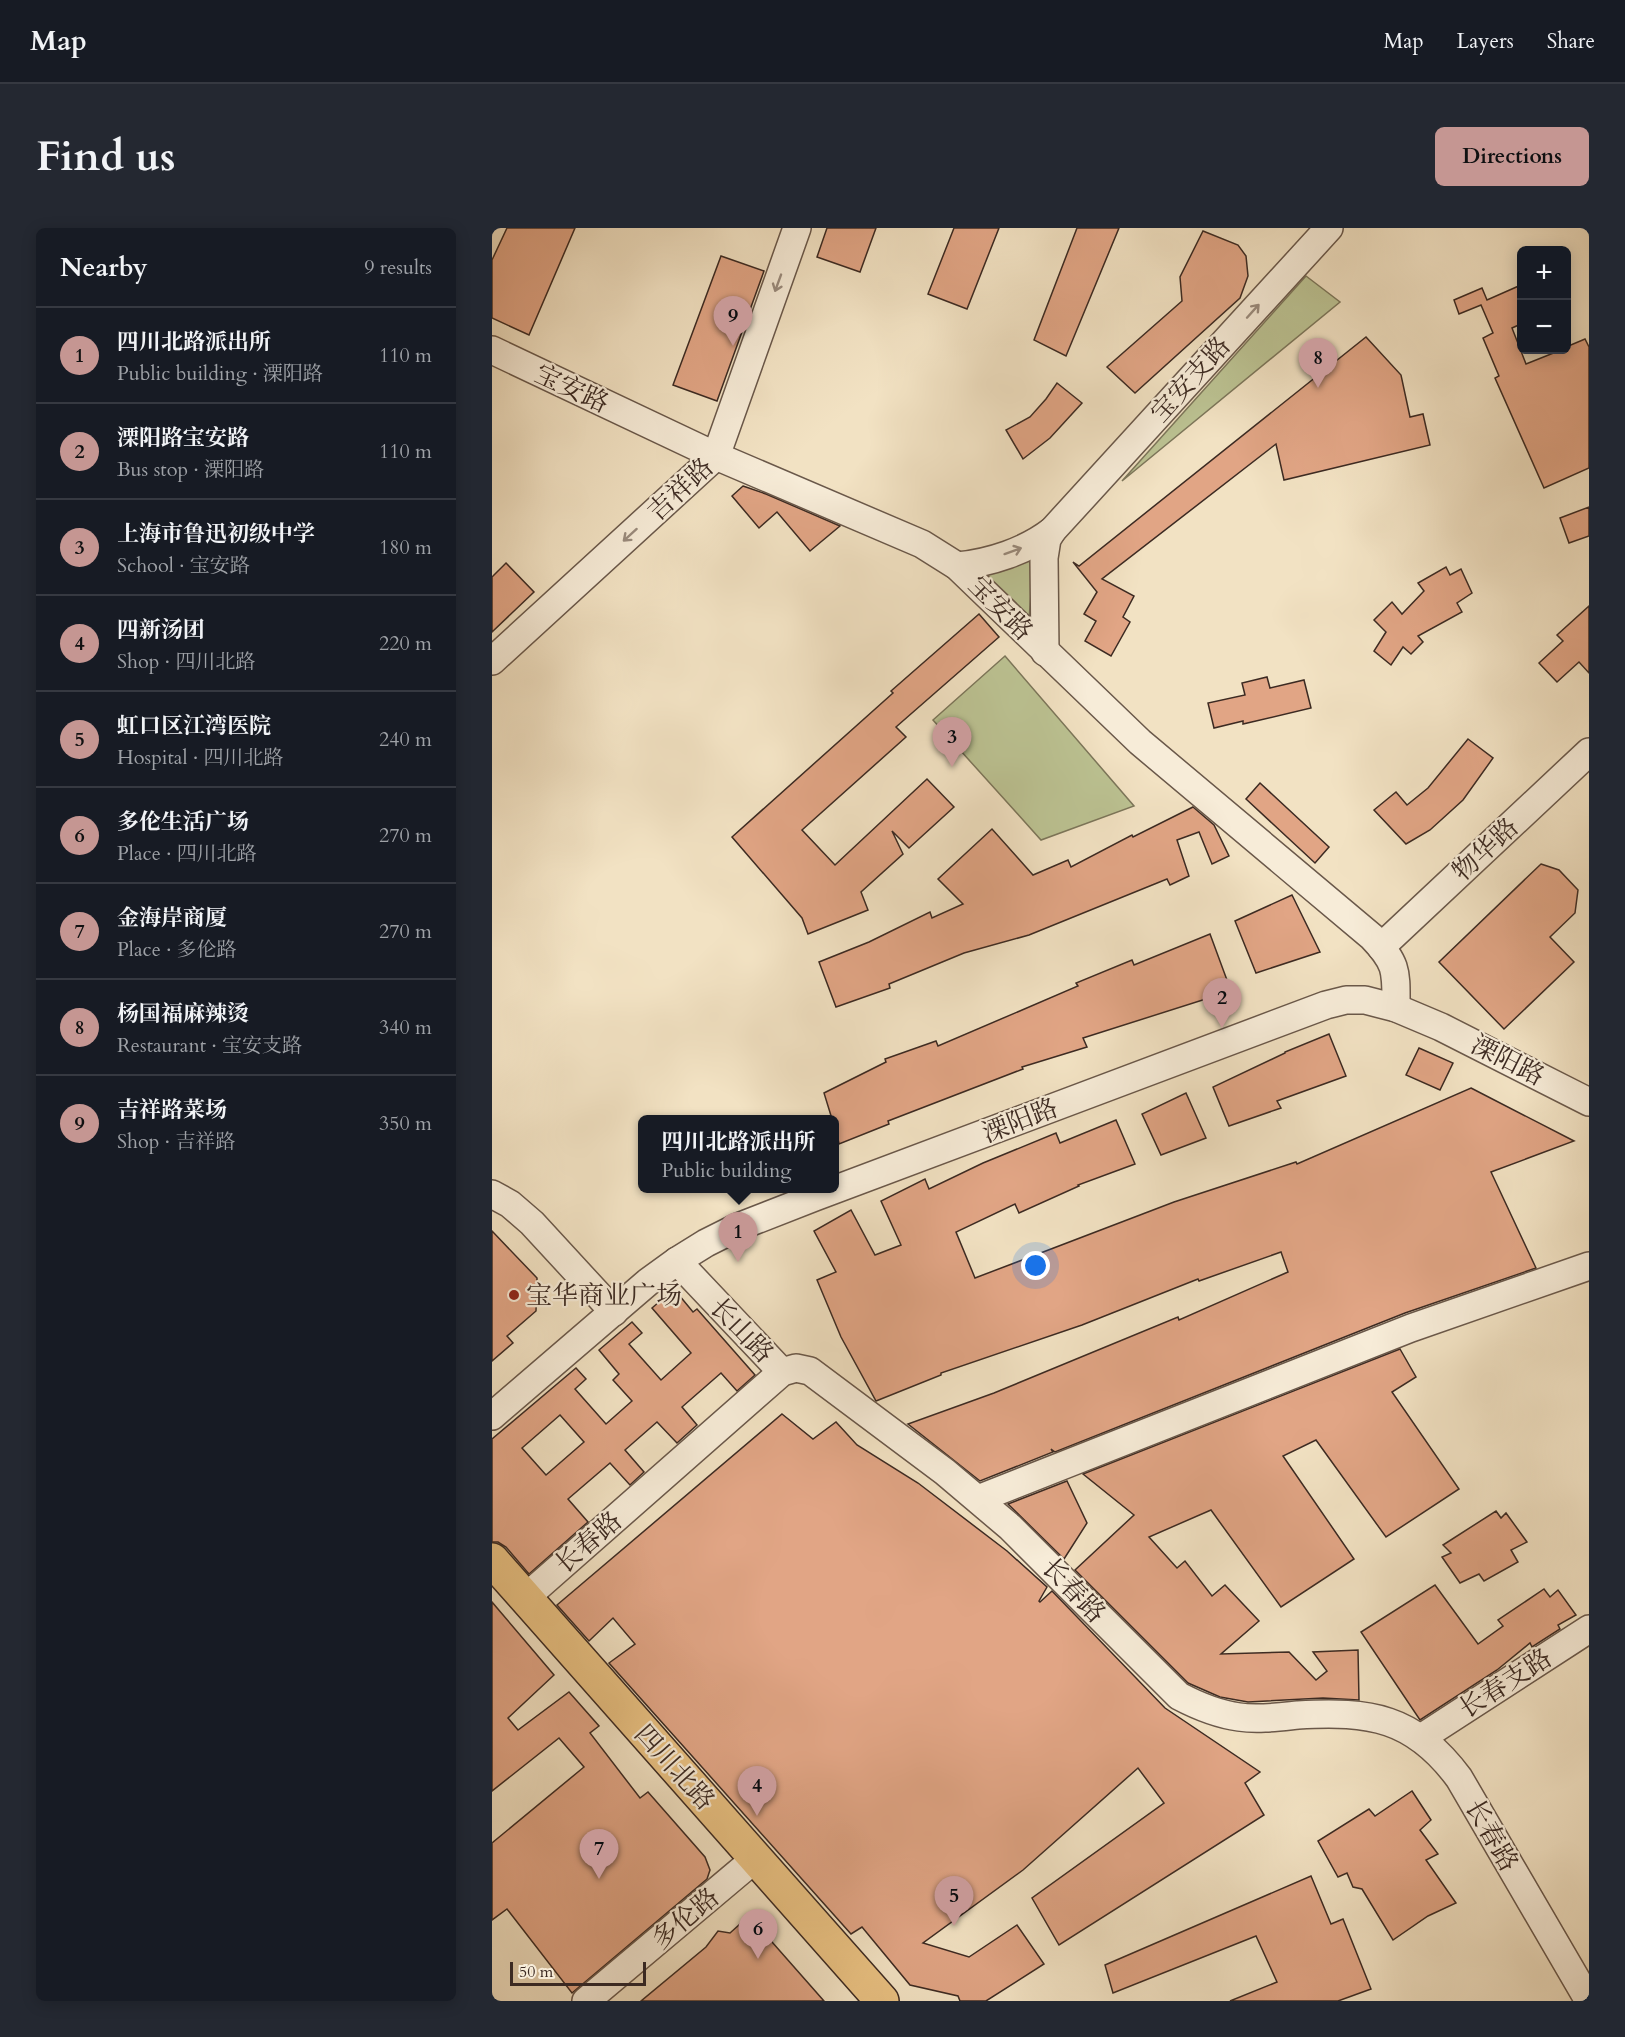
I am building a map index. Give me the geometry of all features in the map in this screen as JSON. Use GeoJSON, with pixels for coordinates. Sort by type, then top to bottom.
{"type":"FeatureCollection","features":[{"type":"Feature","properties":{"kind":"main road","name":"四川北路"},"geometry":{"type":"LineString","coordinates":[[492,1560],[882,2001]]}},
{"type":"Feature","properties":{"kind":"street","name":"吉祥路"},"geometry":{"type":"LineString","coordinates":[[492,661],[716,456],[797,228]]}},
{"type":"Feature","properties":{"kind":"street","name":"宝安支路"},"geometry":{"type":"LineString","coordinates":[[1045,652],[1044,558],[1047,539],[1052,531],[1329,228]]}},
{"type":"Feature","properties":{"kind":"street","name":"宝安路"},"geometry":{"type":"LineString","coordinates":[[492,350],[716,456],[922,544],[957,566],[1111,715],[1169,767],[1362,928],[1381,947],[1389,956],[1395,969],[1396,1008]]}},
{"type":"Feature","properties":{"kind":"street","name":"宝安支路"},"geometry":{"type":"LineString","coordinates":[[957,566],[986,561],[1030,545],[1052,531]]}},
{"type":"Feature","properties":{"kind":"street","name":"物华路"},"geometry":{"type":"LineString","coordinates":[[1381,947],[1589,752]]}},
{"type":"Feature","properties":{"kind":"street","name":"溧阳路"},"geometry":{"type":"LineString","coordinates":[[839,1188],[1326,1005],[1346,1000],[1365,1000],[1396,1008],[1441,1027],[1589,1102]]}},
{"type":"Feature","properties":{"kind":"street","name":"溧阳路"},"geometry":{"type":"LineString","coordinates":[[492,1416],[676,1262],[738,1227],[826,1193]]}},
{"type":"Feature","properties":{"kind":"street"},"geometry":{"type":"LineString","coordinates":[[492,1194],[510,1204],[532,1223],[614,1312]]}},
{"type":"Feature","properties":{"kind":"street","name":"长山路"},"geometry":{"type":"LineString","coordinates":[[676,1262],[782,1372]]}},
{"type":"Feature","properties":{"kind":"street"},"geometry":{"type":"LineString","coordinates":[[978,1499],[1411,1328],[1589,1266]]}},
{"type":"Feature","properties":{"kind":"street","name":"长春路"},"geometry":{"type":"LineString","coordinates":[[525,1598],[782,1372],[796,1368],[810,1371],[978,1499],[1039,1554],[1167,1686],[1191,1703],[1240,1717],[1332,1713],[1376,1717],[1421,1738],[1444,1759],[1459,1778],[1589,2001]]}},
{"type":"Feature","properties":{"kind":"street","name":"长春支路"},"geometry":{"type":"LineString","coordinates":[[1421,1738],[1589,1629]]}},
{"type":"Feature","properties":{"kind":"street","name":"多伦路"},"geometry":{"type":"LineString","coordinates":[[586,2001],[756,1858]]}},
{"type":"Feature","properties":{"kind":"green space"},"geometry":{"type":"Polygon","coordinates":[[[1306,276],[1340,302],[1122,481],[1306,276]]]}},
{"type":"Feature","properties":{"kind":"green space"},"geometry":{"type":"Polygon","coordinates":[[[1034,556],[1029,619],[986,575],[1034,556]]]}},
{"type":"Feature","properties":{"kind":"green space"},"geometry":{"type":"Polygon","coordinates":[[[1005,656],[1134,806],[1041,840],[933,720],[1005,656]]]}},
{"type":"Feature","properties":{"kind":"building"},"geometry":{"type":"Polygon","coordinates":[[[507,228],[575,228],[529,335],[492,318],[492,260],[507,228]]]}},
{"type":"Feature","properties":{"kind":"building"},"geometry":{"type":"Polygon","coordinates":[[[827,228],[876,228],[860,272],[817,257],[827,228]]]}},
{"type":"Feature","properties":{"kind":"building"},"geometry":{"type":"Polygon","coordinates":[[[954,228],[999,228],[967,309],[928,294],[954,228]]]}},
{"type":"Feature","properties":{"kind":"building"},"geometry":{"type":"Polygon","coordinates":[[[1077,228],[1119,228],[1066,356],[1034,340],[1077,228]]]}},
{"type":"Feature","properties":{"kind":"building"},"geometry":{"type":"Polygon","coordinates":[[[1203,231],[1238,245],[1246,256],[1248,276],[1240,298],[1135,393],[1107,367],[1182,301],[1180,277],[1203,231]]]}},
{"type":"Feature","properties":{"kind":"building"},"geometry":{"type":"Polygon","coordinates":[[[721,256],[764,271],[717,401],[673,385],[721,256]]]}},
{"type":"Feature","properties":{"kind":"building"},"geometry":{"type":"Polygon","coordinates":[[[1517,287],[1517,326],[1512,328],[1517,341],[1517,354],[1522,354],[1526,364],[1551,354],[1571,354],[1571,345],[1585,339],[1589,347],[1589,468],[1544,488],[1495,378],[1499,376],[1483,338],[1493,333],[1481,305],[1459,314],[1454,300],[1482,288],[1487,300],[1517,287]]]}},
{"type":"Feature","properties":{"kind":"building"},"geometry":{"type":"Polygon","coordinates":[[[1366,337],[1401,375],[1410,417],[1423,414],[1430,445],[1284,480],[1276,444],[1102,579],[1134,596],[1123,617],[1130,622],[1111,656],[1085,641],[1096,621],[1084,614],[1097,592],[1073,562],[1079,566],[1366,337]]]}},
{"type":"Feature","properties":{"kind":"building"},"geometry":{"type":"Polygon","coordinates":[[[1057,383],[1082,403],[1050,438],[1023,459],[1006,430],[1030,417],[1057,383]]]}},
{"type":"Feature","properties":{"kind":"building"},"geometry":{"type":"Polygon","coordinates":[[[743,486],[840,526],[810,551],[777,512],[759,528],[732,496],[743,486]]]}},
{"type":"Feature","properties":{"kind":"building"},"geometry":{"type":"Polygon","coordinates":[[[1589,507],[1589,536],[1569,543],[1560,518],[1589,507]]]}},
{"type":"Feature","properties":{"kind":"building"},"geometry":{"type":"Polygon","coordinates":[[[506,563],[534,592],[492,632],[492,577],[506,563]]]}},
{"type":"Feature","properties":{"kind":"building"},"geometry":{"type":"Polygon","coordinates":[[[1446,567],[1450,575],[1461,569],[1472,593],[1457,603],[1462,612],[1418,636],[1423,642],[1411,654],[1403,647],[1391,665],[1374,651],[1386,632],[1374,620],[1392,602],[1402,614],[1424,591],[1418,583],[1446,567]]]}},
{"type":"Feature","properties":{"kind":"building"},"geometry":{"type":"Polygon","coordinates":[[[1589,606],[1589,673],[1579,662],[1557,682],[1539,663],[1563,641],[1557,635],[1589,606]]]}},
{"type":"Feature","properties":{"kind":"building"},"geometry":{"type":"Polygon","coordinates":[[[979,614],[999,637],[896,727],[906,737],[802,830],[835,865],[927,779],[954,807],[909,848],[892,831],[903,854],[861,892],[868,910],[808,934],[802,918],[732,837],[893,693],[891,691],[979,614]]]}},
{"type":"Feature","properties":{"kind":"building"},"geometry":{"type":"Polygon","coordinates":[[[1267,677],[1270,688],[1304,680],[1311,708],[1243,724],[1243,721],[1214,728],[1208,703],[1245,695],[1242,683],[1267,677]]]}},
{"type":"Feature","properties":{"kind":"building"},"geometry":{"type":"Polygon","coordinates":[[[1468,739],[1493,758],[1463,800],[1430,830],[1406,844],[1374,810],[1396,792],[1407,805],[1428,788],[1468,739]]]}},
{"type":"Feature","properties":{"kind":"building"},"geometry":{"type":"Polygon","coordinates":[[[1260,783],[1329,847],[1315,863],[1246,799],[1260,783]]]}},
{"type":"Feature","properties":{"kind":"building"},"geometry":{"type":"Polygon","coordinates":[[[1193,807],[1214,825],[1229,856],[1212,864],[1199,832],[1177,840],[1189,876],[1170,885],[1167,879],[1029,935],[964,953],[889,984],[890,988],[836,1007],[819,962],[869,942],[930,912],[932,918],[963,904],[938,879],[992,829],[1033,875],[1068,860],[1071,867],[1193,807]]]}},
{"type":"Feature","properties":{"kind":"building"},"geometry":{"type":"Polygon","coordinates":[[[1541,864],[1559,870],[1578,890],[1575,913],[1550,937],[1574,962],[1504,1029],[1439,962],[1541,864]]]}},
{"type":"Feature","properties":{"kind":"building"},"geometry":{"type":"Polygon","coordinates":[[[1292,895],[1320,952],[1256,973],[1235,921],[1292,895]]]}},
{"type":"Feature","properties":{"kind":"building"},"geometry":{"type":"Polygon","coordinates":[[[1210,934],[1231,991],[1083,1038],[1087,1047],[1022,1067],[1023,1069],[888,1121],[889,1124],[839,1144],[839,1115],[831,1115],[824,1093],[886,1062],[885,1059],[936,1041],[938,1046],[1078,986],[1076,983],[1132,960],[1134,965],[1210,934]]]}},
{"type":"Feature","properties":{"kind":"building"},"geometry":{"type":"Polygon","coordinates":[[[1329,1034],[1346,1076],[1277,1101],[1281,1108],[1229,1126],[1213,1087],[1285,1052],[1329,1034]]]}},
{"type":"Feature","properties":{"kind":"building"},"geometry":{"type":"Polygon","coordinates":[[[1419,1048],[1453,1063],[1440,1090],[1406,1075],[1419,1048]]]}},
{"type":"Feature","properties":{"kind":"building"},"geometry":{"type":"Polygon","coordinates":[[[1471,1088],[1574,1141],[1491,1172],[1536,1268],[1405,1313],[1055,1452],[1051,1449],[1053,1452],[980,1481],[908,1424],[994,1393],[1178,1317],[1179,1320],[1288,1272],[1281,1252],[1199,1281],[1198,1279],[1082,1325],[941,1373],[941,1375],[876,1401],[841,1337],[817,1280],[836,1272],[814,1231],[851,1210],[875,1255],[901,1245],[881,1201],[925,1179],[929,1189],[983,1163],[1056,1133],[1060,1143],[1116,1120],[1135,1164],[1078,1185],[1019,1213],[1015,1204],[956,1232],[975,1278],[1174,1202],[1296,1162],[1297,1164],[1471,1088]]]}},
{"type":"Feature","properties":{"kind":"building"},"geometry":{"type":"Polygon","coordinates":[[[1186,1093],[1206,1138],[1161,1155],[1142,1114],[1186,1093]]]}},
{"type":"Feature","properties":{"kind":"building","name":"宝华商业广场"},"geometry":{"type":"Polygon","coordinates":[[[492,1231],[537,1278],[536,1311],[507,1336],[513,1343],[492,1361],[492,1231]]]}},
{"type":"Feature","properties":{"kind":"building"},"geometry":{"type":"Polygon","coordinates":[[[674,1289],[693,1312],[697,1309],[755,1375],[737,1391],[721,1373],[682,1407],[697,1425],[677,1443],[657,1422],[625,1450],[644,1472],[630,1485],[610,1463],[568,1499],[588,1522],[529,1574],[506,1547],[498,1542],[492,1542],[492,1439],[576,1368],[586,1379],[575,1389],[606,1424],[632,1401],[613,1380],[619,1374],[599,1350],[632,1322],[642,1333],[629,1344],[661,1380],[691,1353],[652,1308],[674,1289]],[[560,1415],[522,1448],[546,1475],[584,1442],[560,1415]]]}},
{"type":"Feature","properties":{"kind":"building"},"geometry":{"type":"Polygon","coordinates":[[[1400,1349],[1416,1377],[1392,1392],[1459,1489],[1386,1537],[1316,1440],[1283,1456],[1354,1559],[1281,1607],[1211,1510],[1149,1537],[1177,1568],[1185,1561],[1212,1596],[1225,1585],[1259,1621],[1221,1654],[1289,1652],[1316,1680],[1327,1671],[1313,1652],[1358,1650],[1359,1700],[1323,1698],[1248,1702],[1220,1697],[1188,1683],[1075,1570],[1134,1515],[1083,1474],[1400,1349]]]}},
{"type":"Feature","properties":{"kind":"building"},"geometry":{"type":"Polygon","coordinates":[[[782,1414],[813,1439],[836,1422],[857,1445],[918,1483],[1007,1551],[1047,1587],[1040,1602],[1052,1591],[1165,1708],[1260,1772],[1245,1783],[1264,1815],[1059,1945],[1032,1898],[1164,1803],[1138,1768],[1023,1870],[923,1943],[969,1957],[1017,1925],[1044,1964],[986,2001],[960,2001],[958,1996],[910,1985],[862,1927],[851,1934],[609,1663],[635,1644],[613,1618],[589,1641],[557,1605],[782,1414]]]}},
{"type":"Feature","properties":{"kind":"building"},"geometry":{"type":"Polygon","coordinates":[[[1067,1481],[1087,1523],[1064,1559],[1008,1504],[1067,1481]]]}},
{"type":"Feature","properties":{"kind":"building"},"geometry":{"type":"Polygon","coordinates":[[[1496,1511],[1501,1518],[1506,1513],[1527,1542],[1511,1550],[1518,1562],[1484,1581],[1479,1574],[1460,1583],[1442,1557],[1451,1553],[1443,1545],[1496,1511]]]}},
{"type":"Feature","properties":{"kind":"building"},"geometry":{"type":"Polygon","coordinates":[[[1435,1585],[1478,1644],[1503,1626],[1498,1620],[1544,1589],[1550,1597],[1558,1590],[1576,1615],[1558,1625],[1560,1629],[1532,1647],[1530,1643],[1497,1670],[1420,1720],[1361,1632],[1435,1585]]]}},
{"type":"Feature","properties":{"kind":"building"},"geometry":{"type":"Polygon","coordinates":[[[492,1602],[554,1675],[508,1718],[518,1730],[569,1692],[599,1726],[590,1733],[640,1798],[648,1792],[705,1857],[710,1870],[707,1879],[572,1993],[507,1909],[492,1920],[492,1843],[584,1767],[559,1738],[492,1791],[492,1602]]]}},
{"type":"Feature","properties":{"kind":"building"},"geometry":{"type":"Polygon","coordinates":[[[1412,1791],[1431,1820],[1420,1830],[1438,1854],[1426,1860],[1456,1903],[1428,1916],[1393,1940],[1362,1889],[1353,1887],[1347,1873],[1338,1877],[1318,1841],[1369,1809],[1375,1816],[1412,1791]]]}},
{"type":"Feature","properties":{"kind":"building"},"geometry":{"type":"Polygon","coordinates":[[[1311,1876],[1331,1924],[1343,1919],[1371,1989],[1338,2001],[1230,2001],[1277,1982],[1256,1936],[1113,1993],[1105,1965],[1311,1876]]]}},
{"type":"Feature","properties":{"kind":"building"},"geometry":{"type":"Polygon","coordinates":[[[749,1916],[824,2001],[641,2001],[706,1947],[718,1931],[730,1933],[749,1916]]]}},
{"type":"Feature","properties":{"kind":"place","name":"吉祥路菜场"},"geometry":{"type":"Point","coordinates":[733,346]}},
{"type":"Feature","properties":{"kind":"place","name":"杨国福麻辣烫"},"geometry":{"type":"Point","coordinates":[1318,388]}},
{"type":"Feature","properties":{"kind":"place","name":"上海市鲁迅初级中学"},"geometry":{"type":"Point","coordinates":[952,767]}},
{"type":"Feature","properties":{"kind":"place","name":"溧阳路宝安路"},"geometry":{"type":"Point","coordinates":[1222,1028]}},
{"type":"Feature","properties":{"kind":"place","name":"四川北路派出所"},"geometry":{"type":"Point","coordinates":[738,1262]}},
{"type":"Feature","properties":{"kind":"place","name":"宝华商业广场"},"geometry":{"type":"Point","coordinates":[514,1295]}},
{"type":"Feature","properties":{"kind":"place","name":"四新汤团"},"geometry":{"type":"Point","coordinates":[757,1816]}},
{"type":"Feature","properties":{"kind":"place","name":"金海岸商厦"},"geometry":{"type":"Point","coordinates":[599,1879]}},
{"type":"Feature","properties":{"kind":"place","name":"虹口区江湾医院"},"geometry":{"type":"Point","coordinates":[954,1926]}},
{"type":"Feature","properties":{"kind":"place","name":"多伦生活广场"},"geometry":{"type":"Point","coordinates":[758,1959]}}]}
